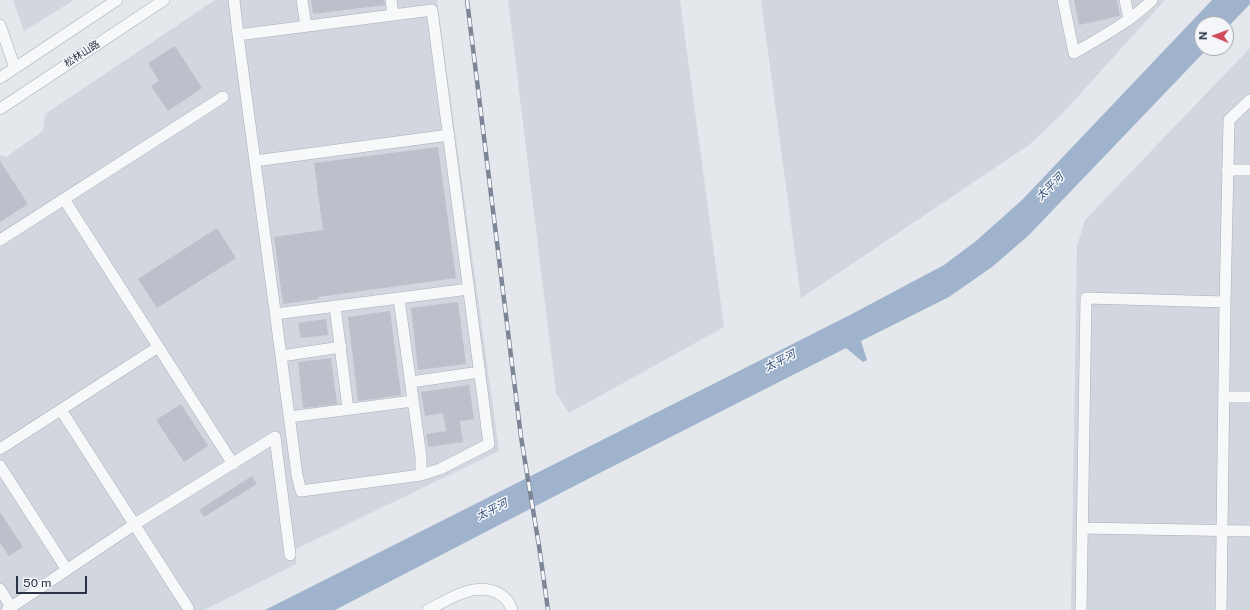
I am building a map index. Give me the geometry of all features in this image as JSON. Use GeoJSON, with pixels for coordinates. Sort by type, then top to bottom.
{"type":"FeatureCollection","features":[{"type":"Feature","properties":{"kind":"street"},"geometry":{"type":"LineString","coordinates":[[0,78],[117,0]]}},
{"type":"Feature","properties":{"kind":"street","name":"松林山路"},"geometry":{"type":"LineString","coordinates":[[0,109],[164,0]]}},
{"type":"Feature","properties":{"kind":"street"},"geometry":{"type":"LineString","coordinates":[[234,0],[238,34],[289,417],[297,475],[301,491],[421,475],[440,469],[489,444],[432,10],[238,34]]}},
{"type":"Feature","properties":{"kind":"street"},"geometry":{"type":"LineString","coordinates":[[302,0],[306,26]]}},
{"type":"Feature","properties":{"kind":"street"},"geometry":{"type":"LineString","coordinates":[[391,0],[393,15]]}},
{"type":"Feature","properties":{"kind":"street"},"geometry":{"type":"LineString","coordinates":[[1063,0],[1074,53],[1129,19],[1152,0]]}},
{"type":"Feature","properties":{"kind":"street"},"geometry":{"type":"LineString","coordinates":[[1125,0],[1129,19]]}},
{"type":"Feature","properties":{"kind":"street"},"geometry":{"type":"LineString","coordinates":[[0,25],[15,68]]}},
{"type":"Feature","properties":{"kind":"street"},"geometry":{"type":"LineString","coordinates":[[0,240],[223,97]]}},
{"type":"Feature","properties":{"kind":"street"},"geometry":{"type":"LineString","coordinates":[[1221,610],[1229,120],[1250,100]]}},
{"type":"Feature","properties":{"kind":"street"},"geometry":{"type":"LineString","coordinates":[[255,161],[449,135]]}},
{"type":"Feature","properties":{"kind":"street"},"geometry":{"type":"LineString","coordinates":[[1228,170],[1250,170]]}},
{"type":"Feature","properties":{"kind":"street"},"geometry":{"type":"LineString","coordinates":[[64,199],[233,464]]}},
{"type":"Feature","properties":{"kind":"street"},"geometry":{"type":"LineString","coordinates":[[275,314],[469,289]]}},
{"type":"Feature","properties":{"kind":"street"},"geometry":{"type":"LineString","coordinates":[[1080,610],[1086,298],[1225,302]]}},
{"type":"Feature","properties":{"kind":"street"},"geometry":{"type":"LineString","coordinates":[[399,299],[421,458],[421,475]]}},
{"type":"Feature","properties":{"kind":"street"},"geometry":{"type":"LineString","coordinates":[[335,306],[348,409]]}},
{"type":"Feature","properties":{"kind":"street"},"geometry":{"type":"LineString","coordinates":[[0,449],[158,347]]}},
{"type":"Feature","properties":{"kind":"street"},"geometry":{"type":"LineString","coordinates":[[281,356],[340,348]]}},
{"type":"Feature","properties":{"kind":"street"},"geometry":{"type":"LineString","coordinates":[[411,382],[480,372]]}},
{"type":"Feature","properties":{"kind":"street"},"geometry":{"type":"LineString","coordinates":[[1224,397],[1250,397]]}},
{"type":"Feature","properties":{"kind":"street"},"geometry":{"type":"LineString","coordinates":[[289,417],[413,401]]}},
{"type":"Feature","properties":{"kind":"street"},"geometry":{"type":"LineString","coordinates":[[60,410],[188,608]]}},
{"type":"Feature","properties":{"kind":"street"},"geometry":{"type":"LineString","coordinates":[[0,590],[9,608],[135,524],[275,437],[290,555]]}},
{"type":"Feature","properties":{"kind":"street"},"geometry":{"type":"LineString","coordinates":[[0,466],[67,570]]}},
{"type":"Feature","properties":{"kind":"street"},"geometry":{"type":"LineString","coordinates":[[1082,528],[1250,531]]}},
{"type":"Feature","properties":{"kind":"street"},"geometry":{"type":"LineString","coordinates":[[428,610],[464,592],[475,589],[488,590],[501,594],[510,603],[512,610]]}},
{"type":"Feature","properties":{"kind":"shaded area"},"geometry":{"type":"Polygon","coordinates":[[[13,0],[74,0],[24,31],[13,0]]]}},
{"type":"Feature","properties":{"kind":"shaded area"},"geometry":{"type":"Polygon","coordinates":[[[215,0],[437,0],[499,451],[296,549],[296,564],[204,610],[0,610],[0,155],[6,157],[43,131],[45,114],[215,0]]]}},
{"type":"Feature","properties":{"kind":"shaded area"},"geometry":{"type":"Polygon","coordinates":[[[508,0],[680,0],[724,327],[569,413],[556,393],[508,0]]]}},
{"type":"Feature","properties":{"kind":"shaded area"},"geometry":{"type":"Polygon","coordinates":[[[761,0],[1165,0],[1062,114],[1029,145],[801,298],[761,0]]]}},
{"type":"Feature","properties":{"kind":"shaded area"},"geometry":{"type":"Polygon","coordinates":[[[1250,48],[1250,610],[1071,610],[1077,246],[1085,220],[1250,48]]]}},
{"type":"Feature","properties":{"kind":"water"},"geometry":{"type":"Polygon","coordinates":[[[1212,0],[1250,0],[1250,4],[1234,21],[1234,16],[1197,16],[1212,0]]]}},
{"type":"Feature","properties":{"kind":"water","name":"太平河"},"geometry":{"type":"Polygon","coordinates":[[[1194,19],[1194,56],[1200,56],[1029,235],[992,267],[949,297],[861,341],[867,360],[863,362],[846,348],[582,482],[335,610],[265,610],[850,315],[944,265],[976,241],[1022,200],[1194,19]]]}},
{"type":"Feature","properties":{"kind":"building"},"geometry":{"type":"Polygon","coordinates":[[[311,0],[384,0],[385,5],[313,14],[311,0]]]}},
{"type":"Feature","properties":{"kind":"building"},"geometry":{"type":"Polygon","coordinates":[[[1074,0],[1117,0],[1120,16],[1079,25],[1074,0]]]}},
{"type":"Feature","properties":{"kind":"building"},"geometry":{"type":"Polygon","coordinates":[[[175,46],[202,88],[168,111],[151,86],[159,81],[148,63],[175,46]]]}},
{"type":"Feature","properties":{"kind":"building"},"geometry":{"type":"Polygon","coordinates":[[[438,147],[456,278],[318,297],[319,299],[283,304],[274,237],[323,230],[314,163],[438,147]]]}},
{"type":"Feature","properties":{"kind":"building"},"geometry":{"type":"Polygon","coordinates":[[[0,161],[28,204],[0,222],[0,161]]]}},
{"type":"Feature","properties":{"kind":"building"},"geometry":{"type":"Polygon","coordinates":[[[217,228],[236,258],[157,308],[138,279],[217,228]]]}},
{"type":"Feature","properties":{"kind":"building"},"geometry":{"type":"Polygon","coordinates":[[[458,302],[466,364],[418,370],[411,308],[458,302]]]}},
{"type":"Feature","properties":{"kind":"building"},"geometry":{"type":"Polygon","coordinates":[[[390,311],[401,395],[358,401],[348,317],[390,311]]]}},
{"type":"Feature","properties":{"kind":"building"},"geometry":{"type":"Polygon","coordinates":[[[326,319],[328,335],[301,338],[298,323],[326,319]]]}},
{"type":"Feature","properties":{"kind":"building"},"geometry":{"type":"Polygon","coordinates":[[[331,358],[337,404],[303,408],[298,362],[331,358]]]}},
{"type":"Feature","properties":{"kind":"building"},"geometry":{"type":"Polygon","coordinates":[[[469,385],[474,419],[460,421],[463,442],[428,447],[426,434],[446,431],[443,413],[425,416],[421,392],[469,385]]]}},
{"type":"Feature","properties":{"kind":"building"},"geometry":{"type":"Polygon","coordinates":[[[181,404],[208,446],[184,462],[156,420],[181,404]]]}},
{"type":"Feature","properties":{"kind":"building"},"geometry":{"type":"Polygon","coordinates":[[[252,476],[257,484],[204,517],[199,510],[252,476]]]}},
{"type":"Feature","properties":{"kind":"building"},"geometry":{"type":"Polygon","coordinates":[[[0,512],[23,547],[9,556],[0,543],[0,512]]]}},
{"type":"Feature","properties":{"kind":"railway"},"geometry":{"type":"LineString","coordinates":[[467,0],[521,437],[548,610]]}}]}
